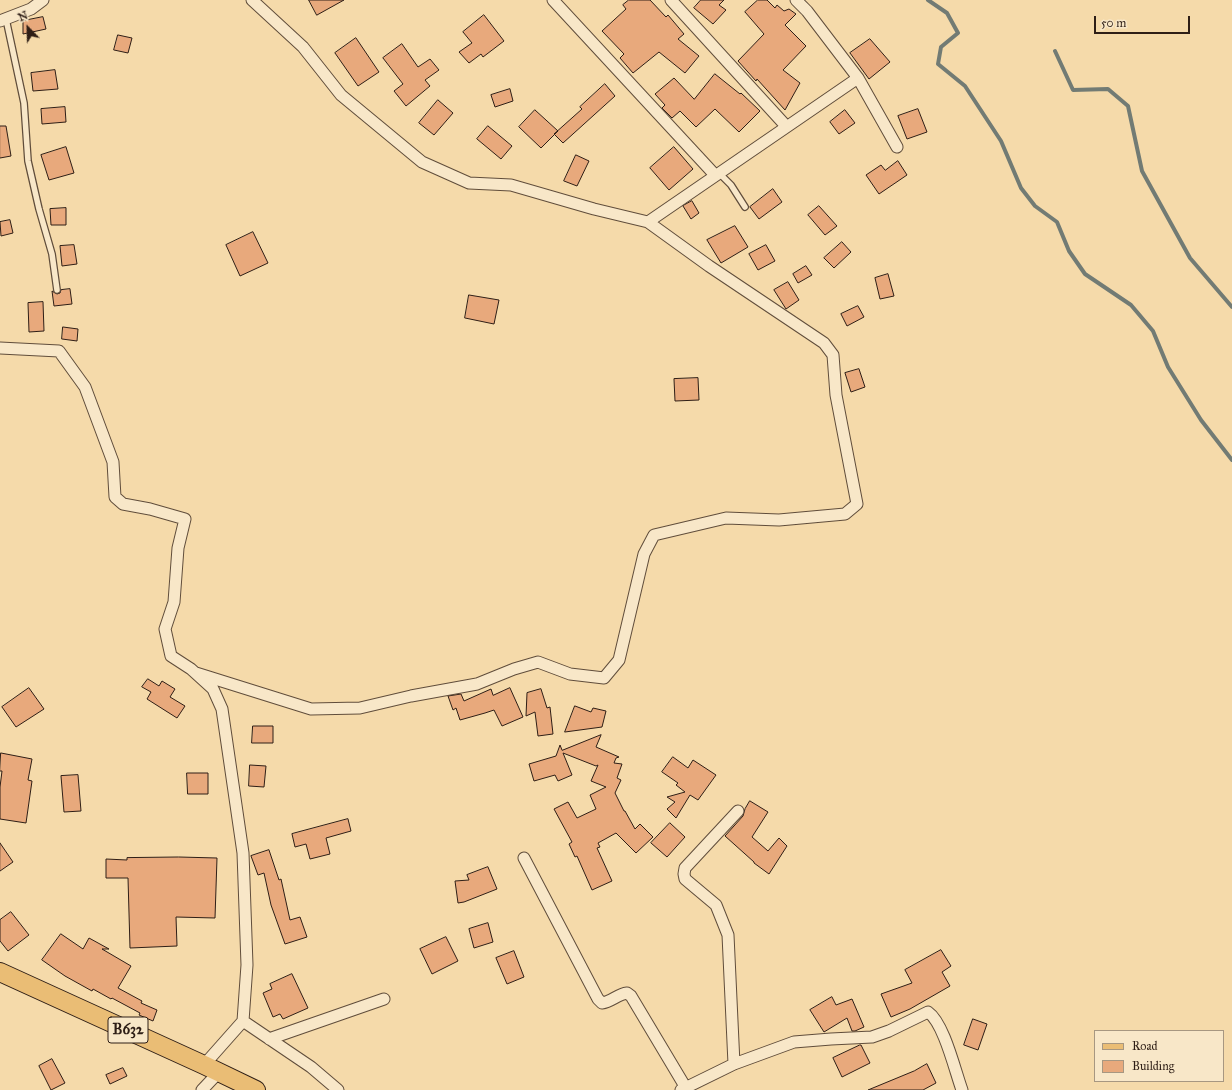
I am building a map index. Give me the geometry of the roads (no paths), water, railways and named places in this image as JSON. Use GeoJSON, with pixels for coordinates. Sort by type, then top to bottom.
{"type":"FeatureCollection","features":[{"type":"Feature","properties":{"kind":"main road","name":"B632"},"geometry":{"type":"LineString","coordinates":[[0,972],[212,1068],[256,1090]]}},
{"type":"Feature","properties":{"kind":"street"},"geometry":{"type":"LineString","coordinates":[[3,20],[31,9],[43,0]]}},
{"type":"Feature","properties":{"kind":"street"},"geometry":{"type":"LineString","coordinates":[[196,673],[311,709],[360,708],[411,696],[478,684],[538,662],[570,674],[604,678],[619,660],[644,554],[654,535],[726,518],[779,520],[845,514],[857,504],[836,395],[833,355],[824,343],[709,266],[648,222],[594,209],[511,185],[469,183],[422,162],[341,96],[303,47],[252,0]]}},
{"type":"Feature","properties":{"kind":"street"},"geometry":{"type":"LineString","coordinates":[[553,0],[717,174]]}},
{"type":"Feature","properties":{"kind":"street"},"geometry":{"type":"LineString","coordinates":[[672,0],[786,126]]}},
{"type":"Feature","properties":{"kind":"street"},"geometry":{"type":"LineString","coordinates":[[796,0],[807,11],[858,78],[896,147]]}},
{"type":"Feature","properties":{"kind":"street"},"geometry":{"type":"LineString","coordinates":[[648,222],[858,78]]}},
{"type":"Feature","properties":{"kind":"street"},"geometry":{"type":"LineString","coordinates":[[0,348],[59,352],[85,387],[113,462],[115,497],[123,504],[150,508],[185,519],[178,548],[174,602],[165,629],[171,656],[196,673],[213,689],[222,709],[243,853],[248,964],[243,1021],[212,1068],[202,1090]]}},
{"type":"Feature","properties":{"kind":"street"},"geometry":{"type":"LineString","coordinates":[[734,1064],[728,935],[716,904],[685,879],[684,874],[685,868],[738,811]]}},
{"type":"Feature","properties":{"kind":"street"},"geometry":{"type":"LineString","coordinates":[[524,858],[598,999],[602,1003],[622,994],[627,993],[631,996],[684,1089],[734,1064],[794,1042],[872,1038],[928,1012],[933,1016],[942,1031],[962,1090]]}},
{"type":"Feature","properties":{"kind":"street"},"geometry":{"type":"LineString","coordinates":[[269,1039],[384,999]]}},
{"type":"Feature","properties":{"kind":"street"},"geometry":{"type":"LineString","coordinates":[[243,1021],[311,1067],[338,1090]]}},
{"type":"Feature","properties":{"kind":"lane"},"geometry":{"type":"LineString","coordinates":[[3,20],[24,103],[28,160],[52,254],[57,290]]}},
{"type":"Feature","properties":{"kind":"lane"},"geometry":{"type":"LineString","coordinates":[[717,174],[731,185],[745,207]]}},
{"type":"Feature","properties":{"kind":"waterway"},"geometry":{"type":"LineString","coordinates":[[928,0],[947,13],[958,33],[941,47],[938,64],[965,86],[1001,141],[1021,188],[1035,206],[1057,222],[1069,251],[1085,274],[1131,305],[1153,331],[1168,367],[1201,420],[1232,460]]}},
{"type":"Feature","properties":{"kind":"waterway"},"geometry":{"type":"LineString","coordinates":[[1055,51],[1073,90],[1108,89],[1128,106],[1142,171],[1190,258],[1232,307]]}}]}
